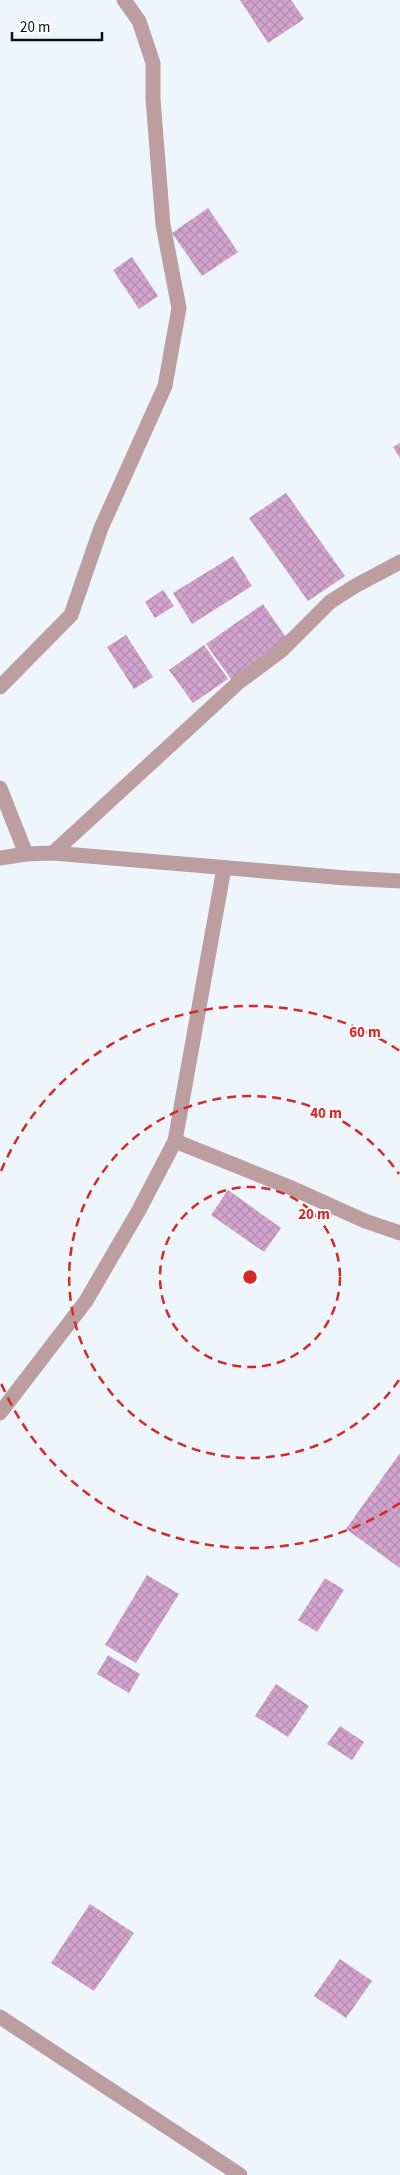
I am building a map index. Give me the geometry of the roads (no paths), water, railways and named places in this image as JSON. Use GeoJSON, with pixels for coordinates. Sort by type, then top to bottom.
{"type":"FeatureCollection","features":[{"type":"Feature","properties":{"kind":"street"},"geometry":{"type":"LineString","coordinates":[[0,686],[71,615],[102,528],[165,386],[178,318],[179,308],[163,225],[153,99],[153,63],[139,22],[124,0]]}},
{"type":"Feature","properties":{"kind":"street"},"geometry":{"type":"LineString","coordinates":[[54,853],[239,682],[282,650],[330,602],[354,586],[400,562]]}},
{"type":"Feature","properties":{"kind":"street"},"geometry":{"type":"LineString","coordinates":[[0,788],[26,854]]}},
{"type":"Feature","properties":{"kind":"street"},"geometry":{"type":"LineString","coordinates":[[0,858],[26,854],[54,853],[400,881]]}},
{"type":"Feature","properties":{"kind":"street"},"geometry":{"type":"LineString","coordinates":[[0,1413],[86,1301],[140,1210],[175,1141],[224,868]]}},
{"type":"Feature","properties":{"kind":"street"},"geometry":{"type":"LineString","coordinates":[[175,1141],[294,1189],[365,1221],[400,1233]]}},
{"type":"Feature","properties":{"kind":"street"},"geometry":{"type":"LineString","coordinates":[[0,2017],[240,2175]]}}]}
